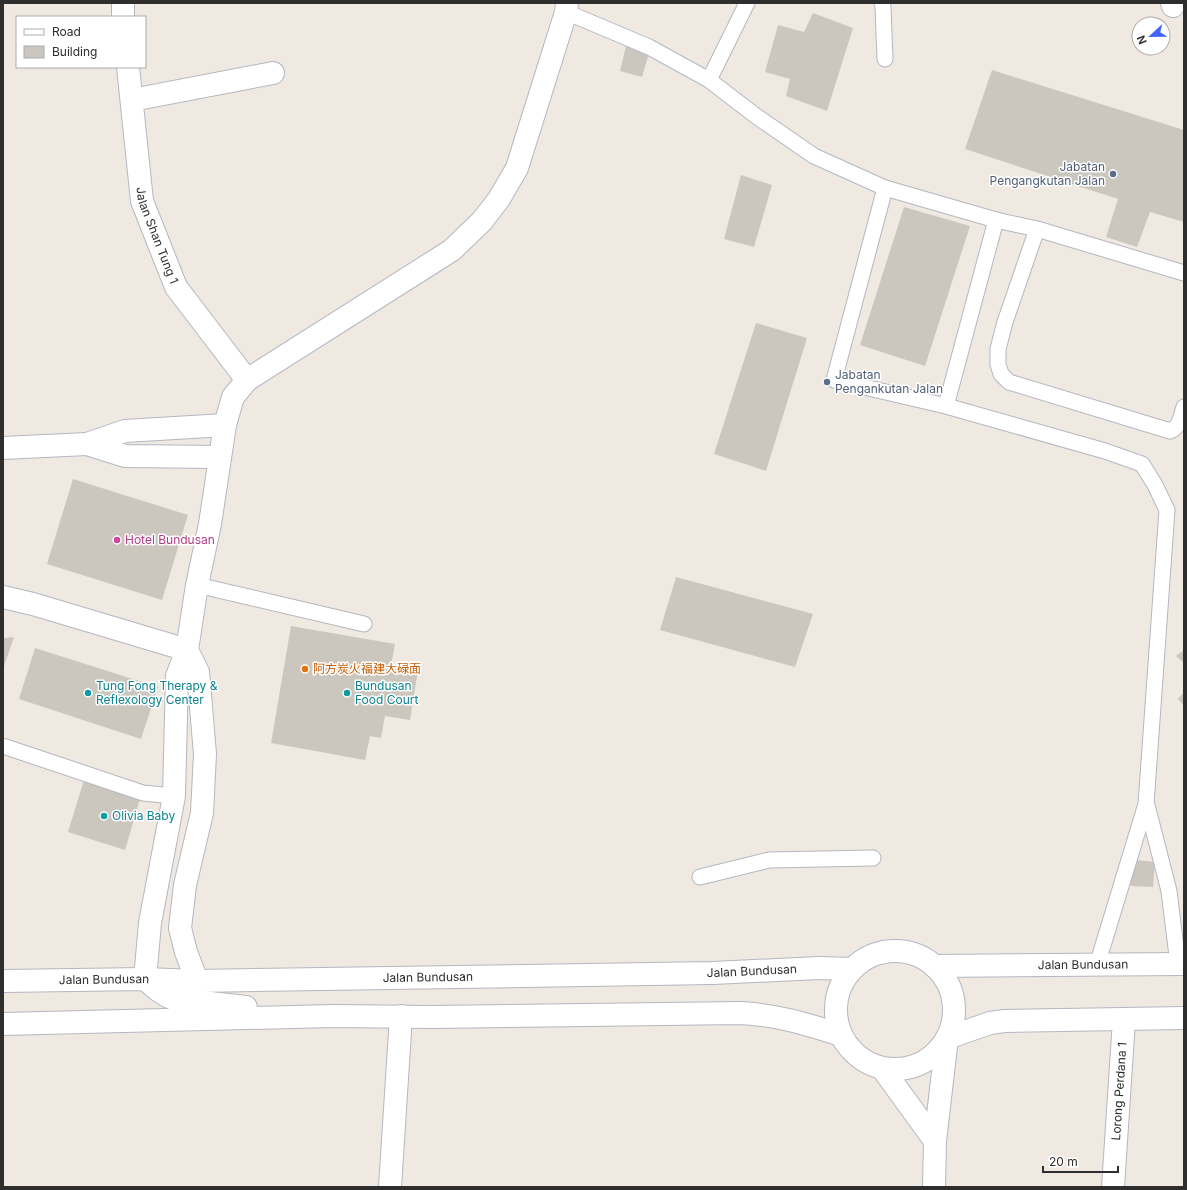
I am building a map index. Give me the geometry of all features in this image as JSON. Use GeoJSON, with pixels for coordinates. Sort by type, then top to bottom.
{"type":"FeatureCollection","features":[{"type":"Feature","properties":{"kind":"street"},"geometry":{"type":"LineString","coordinates":[[123,3],[124,16]]}},
{"type":"Feature","properties":{"kind":"street"},"geometry":{"type":"LineString","coordinates":[[332,1016],[174,999],[166,997],[145,978],[150,923],[174,796],[177,676],[187,650],[197,585],[210,524],[225,426],[233,397],[247,380],[452,250],[482,220],[499,199],[517,168],[566,7]]}},
{"type":"Feature","properties":{"kind":"street","name":"Jalan Shan Tung 1"},"geometry":{"type":"LineString","coordinates":[[128,68],[142,201],[176,287],[247,380]]}},
{"type":"Feature","properties":{"kind":"street"},"geometry":{"type":"LineString","coordinates":[[132,100],[273,73]]}},
{"type":"Feature","properties":{"kind":"street"},"geometry":{"type":"LineString","coordinates":[[3,448],[87,444],[125,431],[225,426]]}},
{"type":"Feature","properties":{"kind":"street"},"geometry":{"type":"LineString","coordinates":[[87,444],[125,456],[220,457]]}},
{"type":"Feature","properties":{"kind":"street"},"geometry":{"type":"LineString","coordinates":[[3,597],[33,604],[187,650],[198,672],[205,754],[202,813],[185,885],[180,928],[186,952],[197,981]]}},
{"type":"Feature","properties":{"kind":"street"},"geometry":{"type":"LineString","coordinates":[[934,1187],[935,1141],[947,1038],[952,1023],[954,1008],[951,992],[944,978],[934,966],[921,957],[905,952],[889,951],[869,957],[852,969],[842,984],[837,1000],[836,1018],[841,1035],[851,1050],[865,1061],[882,1068],[901,1069],[920,1064],[936,1053],[947,1038],[990,1023],[1004,1021],[1184,1018]]}},
{"type":"Feature","properties":{"kind":"street","name":"Jalan Bundusan"},"geometry":{"type":"LineString","coordinates":[[934,966],[1181,964]]}},
{"type":"Feature","properties":{"kind":"street","name":"Jalan Bundusan"},"geometry":{"type":"LineString","coordinates":[[3,981],[145,978],[197,981],[713,973],[819,968],[852,969]]}},
{"type":"Feature","properties":{"kind":"street"},"geometry":{"type":"LineString","coordinates":[[3,1024],[332,1016],[432,1017],[741,1013],[759,1014],[795,1020],[841,1035]]}},
{"type":"Feature","properties":{"kind":"street"},"geometry":{"type":"LineString","coordinates":[[390,1187],[401,1016]]}},
{"type":"Feature","properties":{"kind":"street","name":"Lorong Perdana 1"},"geometry":{"type":"LineString","coordinates":[[1113,1187],[1124,1020]]}},
{"type":"Feature","properties":{"kind":"street"},"geometry":{"type":"LineString","coordinates":[[882,1068],[935,1141]]}},
{"type":"Feature","properties":{"kind":"lane"},"geometry":{"type":"LineString","coordinates":[[708,80],[746,3]]}},
{"type":"Feature","properties":{"kind":"lane"},"geometry":{"type":"LineString","coordinates":[[882,3],[885,59]]}},
{"type":"Feature","properties":{"kind":"lane"},"geometry":{"type":"LineString","coordinates":[[566,7],[649,47],[708,80],[756,116],[814,156],[885,188],[996,220],[1037,229],[1184,273]]}},
{"type":"Feature","properties":{"kind":"lane"},"geometry":{"type":"LineString","coordinates":[[885,188],[834,380],[946,406],[1105,451],[1142,464],[1155,485],[1167,510],[1146,804],[1097,965]]}},
{"type":"Feature","properties":{"kind":"lane"},"geometry":{"type":"LineString","coordinates":[[946,406],[996,220]]}},
{"type":"Feature","properties":{"kind":"lane"},"geometry":{"type":"LineString","coordinates":[[1037,229],[998,348],[998,364],[1001,374],[1009,382],[1170,431],[1178,426],[1184,408]]}},
{"type":"Feature","properties":{"kind":"lane"},"geometry":{"type":"LineString","coordinates":[[197,585],[364,624]]}},
{"type":"Feature","properties":{"kind":"lane"},"geometry":{"type":"LineString","coordinates":[[3,746],[142,793],[174,796]]}},
{"type":"Feature","properties":{"kind":"lane"},"geometry":{"type":"LineString","coordinates":[[1146,804],[1169,891],[1181,964]]}},
{"type":"Feature","properties":{"kind":"lane"},"geometry":{"type":"LineString","coordinates":[[700,877],[769,860],[873,858]]}},
{"type":"Feature","properties":{"kind":"building"},"geometry":{"type":"Polygon","coordinates":[[[813,13],[853,28],[827,111],[786,96],[790,79],[765,72],[778,25],[804,32],[813,13]]]}},
{"type":"Feature","properties":{"kind":"building"},"geometry":{"type":"Polygon","coordinates":[[[626,46],[649,53],[642,77],[620,71],[626,46]]]}},
{"type":"Feature","properties":{"kind":"building","name":"Jabatan Pengangkutan Jalan"},"geometry":{"type":"Polygon","coordinates":[[[992,70],[1184,130],[1184,222],[1150,212],[1137,247],[1106,237],[1118,199],[965,149],[992,70]]]}},
{"type":"Feature","properties":{"kind":"building"},"geometry":{"type":"Polygon","coordinates":[[[741,175],[772,185],[754,247],[724,239],[741,175]]]}},
{"type":"Feature","properties":{"kind":"building"},"geometry":{"type":"Polygon","coordinates":[[[904,207],[970,226],[925,366],[860,345],[904,207]]]}},
{"type":"Feature","properties":{"kind":"building"},"geometry":{"type":"Polygon","coordinates":[[[756,323],[807,338],[766,471],[714,454],[756,323]]]}},
{"type":"Feature","properties":{"kind":"building","name":"Hotel Bundusan"},"geometry":{"type":"Polygon","coordinates":[[[73,479],[188,515],[162,600],[47,564],[73,479]]]}},
{"type":"Feature","properties":{"kind":"building"},"geometry":{"type":"Polygon","coordinates":[[[676,577],[813,614],[795,667],[660,630],[676,577]]]}},
{"type":"Feature","properties":{"kind":"building","name":"Bundusan Food Court"},"geometry":{"type":"Polygon","coordinates":[[[291,626],[395,644],[391,665],[418,670],[410,720],[385,716],[381,738],[370,736],[365,760],[271,743],[291,626]]]}},
{"type":"Feature","properties":{"kind":"building"},"geometry":{"type":"Polygon","coordinates":[[[14,637],[3,669],[3,638],[14,637]]]}},
{"type":"Feature","properties":{"kind":"building","name":"Tung Fong Therapy & Reflexology Center"},"geometry":{"type":"Polygon","coordinates":[[[35,648],[158,687],[141,739],[19,699],[35,648]]]}},
{"type":"Feature","properties":{"kind":"building"},"geometry":{"type":"Polygon","coordinates":[[[1184,650],[1184,663],[1176,656],[1184,650]]]}},
{"type":"Feature","properties":{"kind":"building"},"geometry":{"type":"Polygon","coordinates":[[[1184,692],[1184,706],[1178,699],[1184,692]]]}},
{"type":"Feature","properties":{"kind":"building","name":"Olivia Baby"},"geometry":{"type":"Polygon","coordinates":[[[84,780],[140,799],[125,850],[68,832],[84,780]]]}},
{"type":"Feature","properties":{"kind":"building"},"geometry":{"type":"Polygon","coordinates":[[[1128,859],[1155,862],[1153,887],[1131,886],[1128,859]]]}},
{"type":"Feature","properties":{"kind":"place","name":"Jabatan Pengangkutan Jalan"},"geometry":{"type":"Point","coordinates":[1113,174]}},
{"type":"Feature","properties":{"kind":"place","name":"Jabatan Pengankutan Jalan"},"geometry":{"type":"Point","coordinates":[827,382]}},
{"type":"Feature","properties":{"kind":"place","name":"Hotel Bundusan"},"geometry":{"type":"Point","coordinates":[117,540]}},
{"type":"Feature","properties":{"kind":"place","name":"阿方炭火福建大碌面"},"geometry":{"type":"Point","coordinates":[305,669]}},
{"type":"Feature","properties":{"kind":"place","name":"Tung Fong Therapy & Reflexology Center"},"geometry":{"type":"Point","coordinates":[88,693]}},
{"type":"Feature","properties":{"kind":"place","name":"Bundusan Food Court"},"geometry":{"type":"Point","coordinates":[347,693]}},
{"type":"Feature","properties":{"kind":"place","name":"Olivia Baby"},"geometry":{"type":"Point","coordinates":[104,816]}}]}
